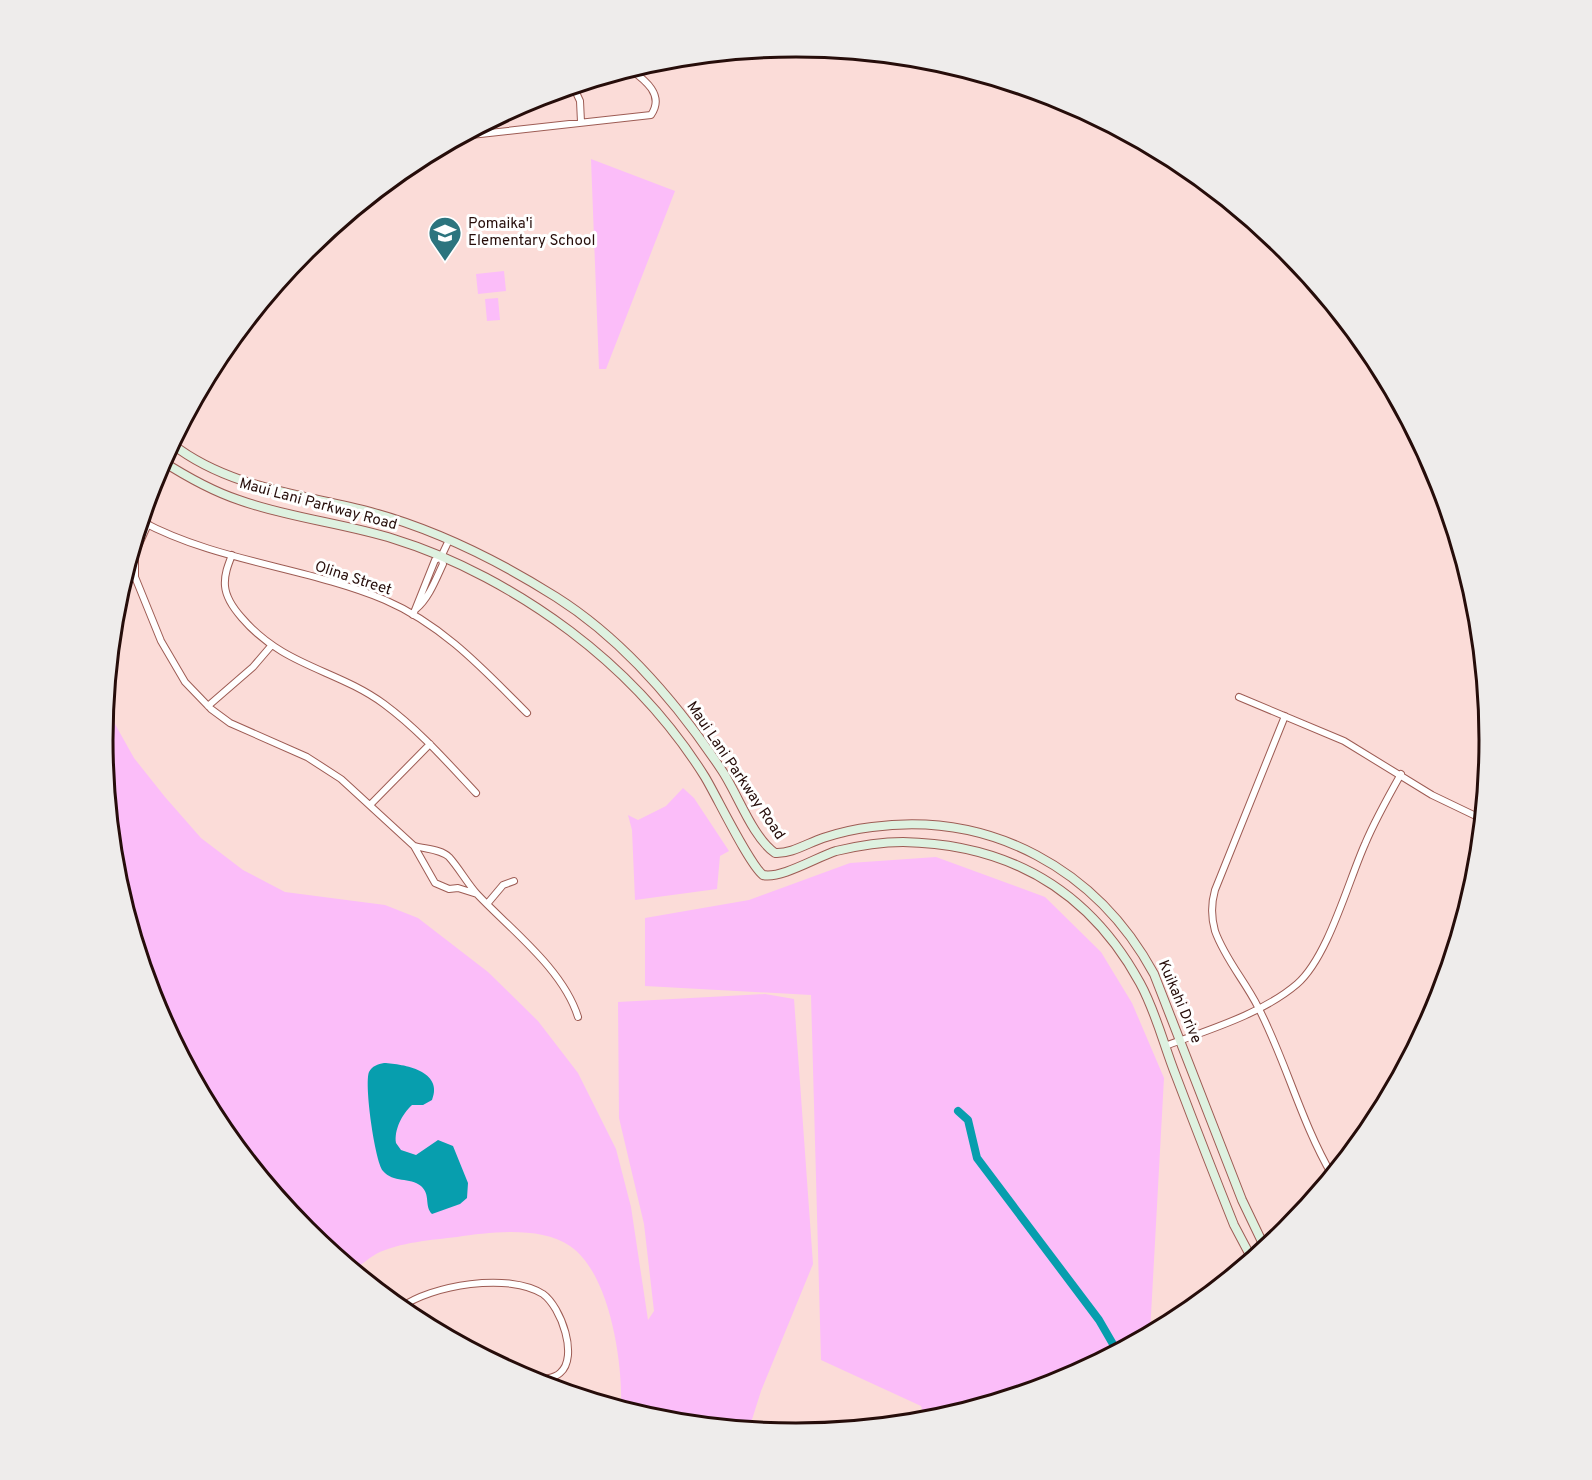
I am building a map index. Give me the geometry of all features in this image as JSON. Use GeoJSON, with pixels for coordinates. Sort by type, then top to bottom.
{"type":"FeatureCollection","features":[{"type":"Feature","properties":{"kind":"main road","name":"Maui Lani Parkway Road"},"geometry":{"type":"LineString","coordinates":[[179,448],[232,478],[263,488],[373,513],[449,540],[510,569],[558,598],[644,669],[680,711],[723,771],[764,842],[775,852]]}},
{"type":"Feature","properties":{"kind":"main road","name":"Maui Lani Parkway Road"},"geometry":{"type":"LineString","coordinates":[[170,467],[190,479],[238,500],[369,532],[441,557],[516,594],[570,631],[621,674],[666,723],[692,759],[763,874]]}},
{"type":"Feature","properties":{"kind":"main road","name":"Kuikahi Drive"},"geometry":{"type":"LineString","coordinates":[[775,852],[785,852],[842,832],[886,826],[922,825],[978,833],[1041,857],[1084,886],[1131,937],[1160,986],[1242,1200],[1261,1240]]}},
{"type":"Feature","properties":{"kind":"main road","name":"Kuikahi Drive"},"geometry":{"type":"LineString","coordinates":[[763,874],[774,875],[835,852],[893,842],[957,846],[1018,865],[1056,886],[1078,903],[1100,926],[1140,984],[1234,1225],[1248,1252]]}},
{"type":"Feature","properties":{"kind":"street"},"geometry":{"type":"LineString","coordinates":[[482,134],[651,115],[656,102],[651,85],[639,76]]}},
{"type":"Feature","properties":{"kind":"street"},"geometry":{"type":"LineString","coordinates":[[576,93],[580,101],[581,122]]}},
{"type":"Feature","properties":{"kind":"street","name":"Olina Street"},"geometry":{"type":"LineString","coordinates":[[148,524],[175,537],[361,592],[415,612],[461,647],[527,713]]}},
{"type":"Feature","properties":{"kind":"street"},"geometry":{"type":"LineString","coordinates":[[415,612],[423,603],[437,577],[443,564],[441,557],[449,540]]}},
{"type":"Feature","properties":{"kind":"street"},"geometry":{"type":"LineString","coordinates":[[232,555],[225,578],[229,600],[248,625],[271,646],[382,703],[430,744],[476,794]]}},
{"type":"Feature","properties":{"kind":"street"},"geometry":{"type":"LineString","coordinates":[[134,570],[137,584],[153,622],[177,669],[208,706],[230,723],[318,763],[341,779],[414,846],[435,883],[449,889],[458,888],[477,894]]}},
{"type":"Feature","properties":{"kind":"street"},"geometry":{"type":"LineString","coordinates":[[208,706],[253,666],[271,646]]}},
{"type":"Feature","properties":{"kind":"street"},"geometry":{"type":"LineString","coordinates":[[1239,697],[1344,741],[1432,795],[1475,815]]}},
{"type":"Feature","properties":{"kind":"street"},"geometry":{"type":"LineString","coordinates":[[1285,716],[1211,904],[1216,932],[1258,1008],[1314,1142],[1328,1168]]}},
{"type":"Feature","properties":{"kind":"street"},"geometry":{"type":"LineString","coordinates":[[370,805],[430,744]]}},
{"type":"Feature","properties":{"kind":"street"},"geometry":{"type":"LineString","coordinates":[[1165,1046],[1269,1004],[1299,982],[1315,962],[1365,843],[1401,774]]}},
{"type":"Feature","properties":{"kind":"street"},"geometry":{"type":"LineString","coordinates":[[414,846],[441,852],[449,857],[477,894],[519,933],[573,1000],[578,1017]]}},
{"type":"Feature","properties":{"kind":"street"},"geometry":{"type":"LineString","coordinates":[[488,904],[503,885],[514,881]]}},
{"type":"Feature","properties":{"kind":"street"},"geometry":{"type":"LineString","coordinates":[[410,1303],[431,1292],[466,1285],[508,1285],[538,1292],[552,1303],[564,1324],[567,1360],[564,1368],[555,1376],[550,1377]]}},
{"type":"Feature","properties":{"kind":"shaded area"},"geometry":{"type":"Polygon","coordinates":[[[591,159],[675,191],[606,369],[599,369],[591,159]]]}},
{"type":"Feature","properties":{"kind":"shaded area"},"geometry":{"type":"Polygon","coordinates":[[[504,271],[506,291],[478,294],[476,274],[504,271]]]}},
{"type":"Feature","properties":{"kind":"shaded area"},"geometry":{"type":"Polygon","coordinates":[[[498,298],[500,320],[487,321],[485,299],[498,298]]]}},
{"type":"Feature","properties":{"kind":"shaded area"},"geometry":{"type":"Polygon","coordinates":[[[113,721],[134,758],[165,797],[201,838],[243,870],[285,892],[385,905],[418,918],[488,972],[538,1021],[578,1073],[616,1149],[631,1207],[648,1320],[654,1311],[644,1224],[619,1118],[618,1002],[765,994],[794,999],[813,1264],[761,1391],[751,1422],[663,1410],[621,1400],[620,1368],[604,1297],[595,1276],[584,1259],[570,1246],[558,1240],[530,1233],[485,1233],[406,1244],[373,1256],[360,1266],[313,1223],[282,1190],[228,1119],[183,1042],[149,960],[126,873],[114,785],[113,721]]]}},
{"type":"Feature","properties":{"kind":"shaded area"},"geometry":{"type":"Polygon","coordinates":[[[683,788],[694,798],[729,851],[720,856],[717,889],[635,900],[632,830],[628,815],[638,820],[666,806],[683,788]]]}},
{"type":"Feature","properties":{"kind":"shaded area"},"geometry":{"type":"Polygon","coordinates":[[[936,857],[1045,897],[1101,952],[1132,1003],[1164,1078],[1151,1323],[1098,1353],[1016,1387],[973,1400],[923,1411],[921,1406],[821,1360],[811,995],[645,986],[645,918],[749,900],[850,863],[936,857]]]}},
{"type":"Feature","properties":{"kind":"water"},"geometry":{"type":"Polygon","coordinates":[[[384,1063],[402,1065],[420,1071],[432,1082],[434,1090],[432,1100],[423,1105],[412,1105],[408,1109],[398,1128],[396,1143],[401,1150],[416,1155],[438,1140],[453,1146],[468,1183],[467,1198],[460,1204],[432,1214],[428,1208],[426,1193],[421,1186],[392,1177],[383,1171],[374,1138],[368,1079],[372,1068],[384,1063]]]}},
{"type":"Feature","properties":{"kind":"waterway"},"geometry":{"type":"LineString","coordinates":[[958,1111],[968,1120],[977,1158],[1099,1320],[1113,1345]]}},
{"type":"Feature","properties":{"kind":"place","name":"Pomaika'i Elementary School"},"geometry":{"type":"Point","coordinates":[445,262]}}]}
